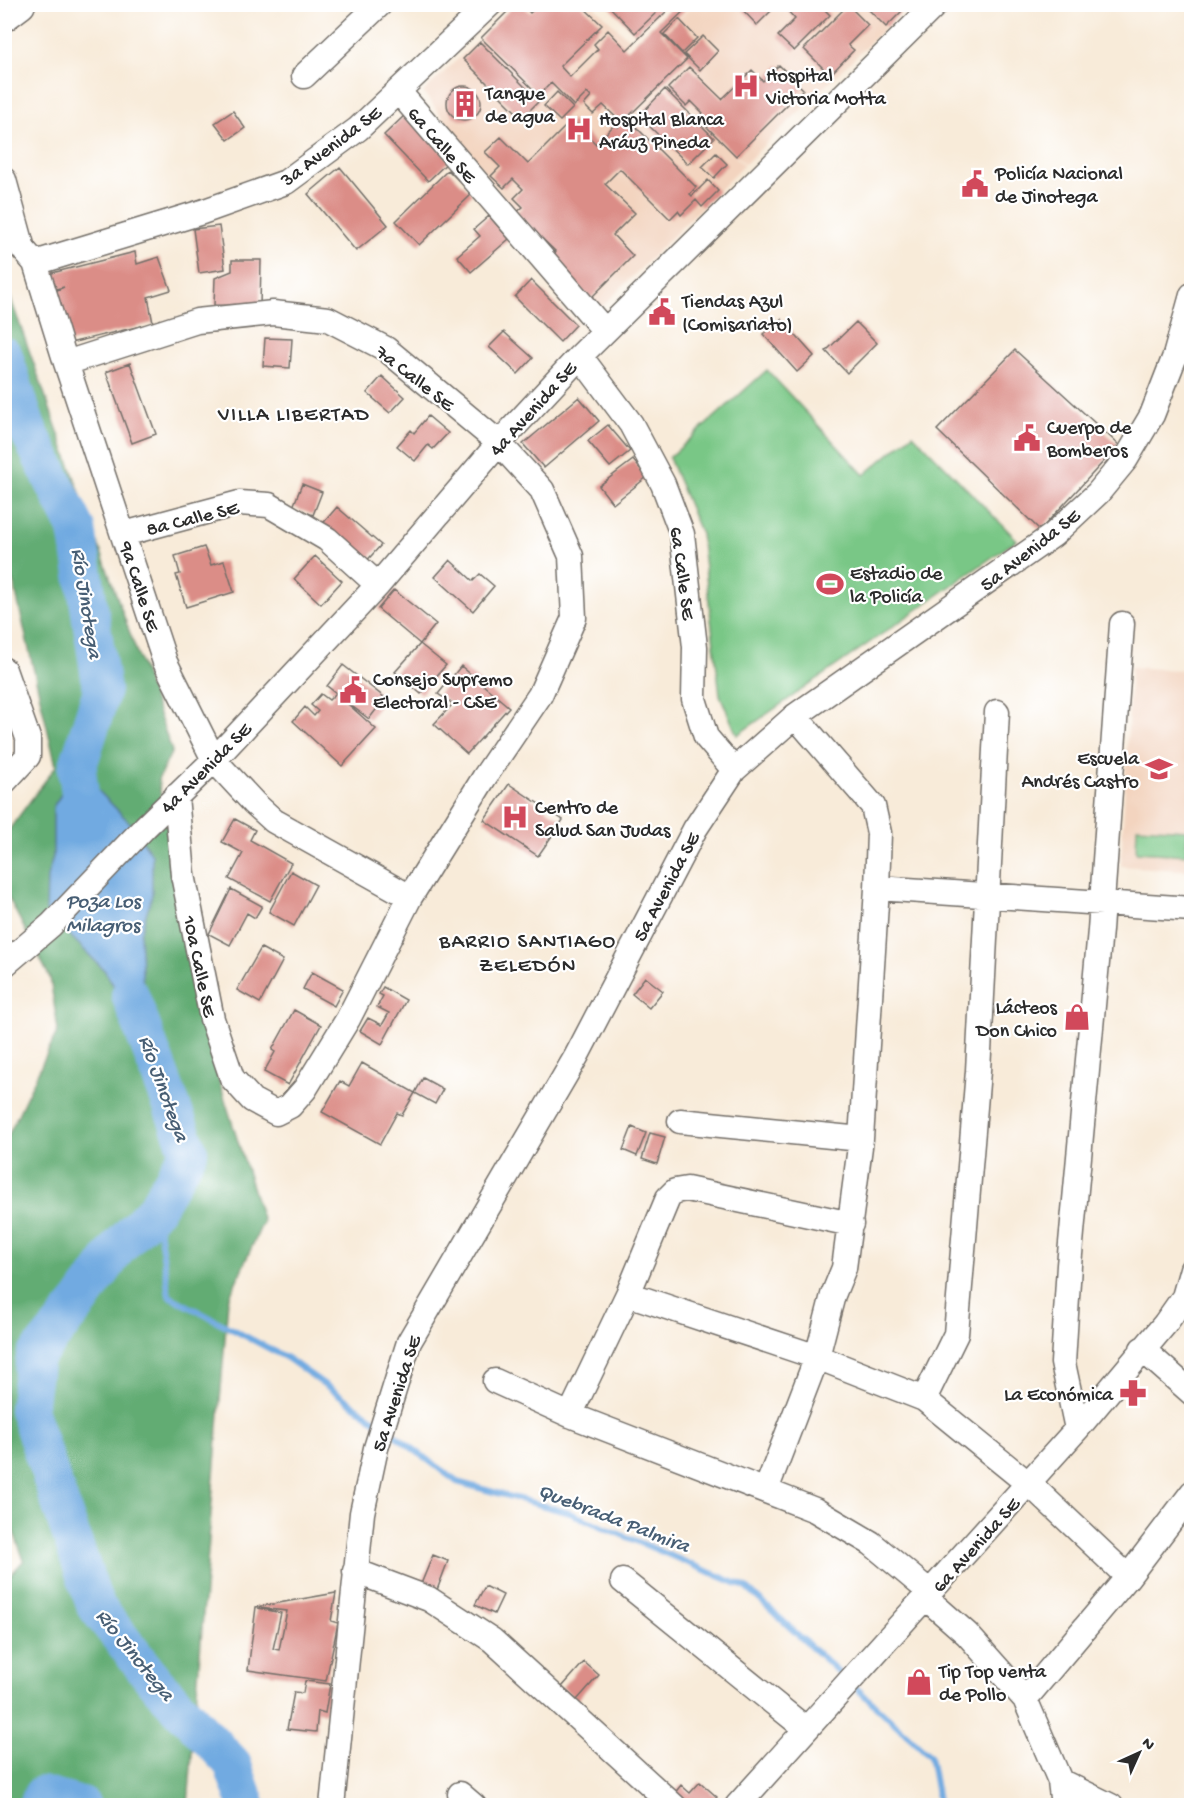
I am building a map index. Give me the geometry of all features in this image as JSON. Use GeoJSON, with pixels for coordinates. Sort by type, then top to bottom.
{"type":"FeatureCollection","features":[{"type":"Feature","properties":{"kind":"main road"},"geometry":{"type":"LineString","coordinates":[[4,16],[20,4]]}},
{"type":"Feature","properties":{"kind":"street"},"geometry":{"type":"LineString","coordinates":[[304,76],[380,4]]}},
{"type":"Feature","properties":{"kind":"street","name":"3a Avenida SE"},"geometry":{"type":"LineString","coordinates":[[35,262],[202,212],[286,182],[358,129],[489,4]]}},
{"type":"Feature","properties":{"kind":"street","name":"4a Avenida SE"},"geometry":{"type":"LineString","coordinates":[[4,965],[51,925],[145,826],[214,760],[378,585],[499,443],[580,356],[936,4]]}},
{"type":"Feature","properties":{"kind":"street","name":"6a Calle SE"},"geometry":{"type":"LineString","coordinates":[[399,92],[605,331]]}},
{"type":"Feature","properties":{"kind":"street","name":"9a Calle SE"},"geometry":{"type":"LineString","coordinates":[[4,180],[22,249],[35,262],[165,662],[214,760],[274,821],[410,897]]}},
{"type":"Feature","properties":{"kind":"street","name":"5a Avenida SE"},"geometry":{"type":"LineString","coordinates":[[332,1806],[362,1513],[382,1427],[409,1342],[424,1312],[576,1057],[695,829],[734,770],[795,716],[1053,535],[1098,493],[1126,459],[1152,415],[1175,356],[1191,295]]}},
{"type":"Feature","properties":{"kind":"street","name":"7a Calle SE"},"geometry":{"type":"LineString","coordinates":[[66,363],[197,321],[273,313],[328,320],[386,350],[499,443],[542,490],[571,556],[574,618],[540,696],[484,778],[410,897]]}},
{"type":"Feature","properties":{"kind":"street","name":"6a Calle SE"},"geometry":{"type":"LineString","coordinates":[[580,356],[631,424],[663,484],[682,534],[694,647],[694,699],[706,737],[734,770]]}},
{"type":"Feature","properties":{"kind":"street","name":"8a Calle SE"},"geometry":{"type":"LineString","coordinates":[[124,534],[239,503],[269,505],[327,540],[378,585]]}},
{"type":"Feature","properties":{"kind":"street"},"geometry":{"type":"LineString","coordinates":[[1077,1429],[1063,1363],[1069,1264],[1102,904],[1122,624]]}},
{"type":"Feature","properties":{"kind":"street"},"geometry":{"type":"LineString","coordinates":[[4,670],[28,738],[28,756],[4,782]]}},
{"type":"Feature","properties":{"kind":"street"},"geometry":{"type":"LineString","coordinates":[[924,1399],[956,1334],[978,1071],[997,712]]}},
{"type":"Feature","properties":{"kind":"street"},"geometry":{"type":"LineString","coordinates":[[766,1490],[816,1357],[833,1294],[844,1268],[861,1139],[877,888],[879,833],[873,806],[795,716]]}},
{"type":"Feature","properties":{"kind":"street","name":"10a Calle SE"},"geometry":{"type":"LineString","coordinates":[[176,796],[183,875],[212,1019],[232,1078],[252,1101],[276,1113],[290,1106],[305,1089],[348,1019],[410,897]]}},
{"type":"Feature","properties":{"kind":"street"},"geometry":{"type":"LineString","coordinates":[[877,888],[1191,909]]}},
{"type":"Feature","properties":{"kind":"street"},"geometry":{"type":"LineString","coordinates":[[680,1121],[861,1139]]}},
{"type":"Feature","properties":{"kind":"street"},"geometry":{"type":"LineString","coordinates":[[570,1415],[628,1294],[668,1198],[675,1191],[687,1189],[850,1224]]}},
{"type":"Feature","properties":{"kind":"street","name":"6a Avenida SE"},"geometry":{"type":"LineString","coordinates":[[737,1806],[929,1596],[1077,1429],[1165,1324],[1184,1297],[1191,1269]]}},
{"type":"Feature","properties":{"kind":"street"},"geometry":{"type":"LineString","coordinates":[[628,1294],[816,1357],[924,1399],[1029,1484],[1128,1577]]}},
{"type":"Feature","properties":{"kind":"street"},"geometry":{"type":"LineString","coordinates":[[1142,1349],[1191,1393]]}},
{"type":"Feature","properties":{"kind":"street"},"geometry":{"type":"LineString","coordinates":[[495,1381],[570,1415],[815,1510],[871,1543],[967,1634],[1025,1699],[1060,1781],[1063,1806]]}},
{"type":"Feature","properties":{"kind":"street"},"geometry":{"type":"LineString","coordinates":[[1025,1699],[1128,1577],[1191,1493]]}},
{"type":"Feature","properties":{"kind":"street"},"geometry":{"type":"LineString","coordinates":[[356,1571],[429,1599],[492,1640],[674,1806]]}},
{"type":"Feature","properties":{"kind":"street"},"geometry":{"type":"LineString","coordinates":[[623,1581],[807,1729]]}},
{"type":"Feature","properties":{"kind":"street"},"geometry":{"type":"LineString","coordinates":[[1060,1781],[1111,1806]]}},
{"type":"Feature","properties":{"kind":"shaded area","name":"Hospital Blanca Aráuz Pineda"},"geometry":{"type":"Polygon","coordinates":[[[515,5],[593,5],[630,40],[624,46],[627,50],[674,5],[691,5],[663,34],[693,5],[909,5],[745,164],[664,83],[671,74],[662,84],[744,165],[600,309],[556,252],[516,213],[423,92],[515,5]]]}},
{"type":"Feature","properties":{"kind":"shaded area","name":"Escuela Andrés Castro"},"geometry":{"type":"Polygon","coordinates":[[[1131,667],[1191,671],[1191,871],[1121,866],[1131,667]]]}},
{"type":"Feature","properties":{"kind":"green space"},"geometry":{"type":"Polygon","coordinates":[[[4,280],[172,751],[158,780],[213,1061],[263,1222],[228,1300],[188,1805],[5,1805],[5,1581],[24,1560],[5,1509],[5,1142],[58,1030],[50,978],[5,891],[5,835],[56,766],[14,585],[5,562],[4,280]]]}},
{"type":"Feature","properties":{"kind":"green space","name":"Estadio de la Policía"},"geometry":{"type":"Polygon","coordinates":[[[767,370],[864,475],[913,434],[1017,540],[737,735],[720,695],[701,534],[669,458],[767,370]]]}},
{"type":"Feature","properties":{"kind":"green space"},"geometry":{"type":"Polygon","coordinates":[[[1137,827],[1187,830],[1186,855],[1136,852],[1137,827]]]}},
{"type":"Feature","properties":{"kind":"water","name":"Poza Los Milagros"},"geometry":{"type":"Polygon","coordinates":[[[77,769],[132,825],[152,855],[152,895],[140,934],[146,1042],[105,971],[46,911],[47,877],[53,857],[53,807],[77,769]]]}},
{"type":"Feature","properties":{"kind":"building"},"geometry":{"type":"Polygon","coordinates":[[[515,4],[522,4],[530,13],[539,5],[581,5],[602,25],[560,66],[570,77],[598,49],[594,44],[608,30],[627,50],[674,4],[691,4],[661,33],[687,59],[627,118],[696,187],[690,194],[692,196],[708,180],[718,191],[702,207],[696,200],[681,215],[678,211],[670,219],[620,169],[605,184],[635,213],[613,235],[633,256],[590,299],[550,258],[556,252],[516,213],[523,207],[514,198],[523,189],[513,179],[504,188],[491,176],[500,167],[485,152],[501,137],[528,164],[572,120],[596,144],[615,124],[618,127],[622,123],[603,105],[593,114],[584,105],[591,97],[587,93],[574,106],[551,83],[539,95],[481,38],[515,4]]]}},
{"type":"Feature","properties":{"kind":"building"},"geometry":{"type":"Polygon","coordinates":[[[607,4],[654,4],[659,10],[635,33],[607,4]]]}},
{"type":"Feature","properties":{"kind":"building"},"geometry":{"type":"Polygon","coordinates":[[[737,4],[778,4],[757,25],[737,4]]]}},
{"type":"Feature","properties":{"kind":"building"},"geometry":{"type":"Polygon","coordinates":[[[792,4],[819,4],[830,15],[794,51],[778,36],[795,19],[787,10],[792,4]]]}},
{"type":"Feature","properties":{"kind":"building"},"geometry":{"type":"Polygon","coordinates":[[[863,4],[909,4],[886,27],[863,4]]]}},
{"type":"Feature","properties":{"kind":"building"},"geometry":{"type":"Polygon","coordinates":[[[848,5],[868,25],[848,45],[854,50],[830,75],[804,49],[848,5]]]}},
{"type":"Feature","properties":{"kind":"building"},"geometry":{"type":"Polygon","coordinates":[[[679,19],[697,38],[682,53],[664,34],[679,19]]]}},
{"type":"Feature","properties":{"kind":"building"},"geometry":{"type":"Polygon","coordinates":[[[703,36],[718,51],[700,70],[684,54],[703,36]]]}},
{"type":"Feature","properties":{"kind":"building"},"geometry":{"type":"Polygon","coordinates":[[[480,42],[539,101],[522,118],[463,59],[480,42]]]}},
{"type":"Feature","properties":{"kind":"building"},"geometry":{"type":"Polygon","coordinates":[[[779,65],[803,89],[736,156],[698,118],[703,113],[691,101],[686,106],[668,88],[689,67],[722,99],[752,70],[763,81],[779,65]]]}},
{"type":"Feature","properties":{"kind":"building","name":"Tanque de agua"},"geometry":{"type":"Polygon","coordinates":[[[464,86],[476,91],[481,103],[476,115],[464,120],[452,115],[447,103],[452,91],[464,86]]]}},
{"type":"Feature","properties":{"kind":"building"},"geometry":{"type":"Polygon","coordinates":[[[665,89],[714,138],[688,164],[639,116],[665,89]]]}},
{"type":"Feature","properties":{"kind":"building"},"geometry":{"type":"Polygon","coordinates":[[[557,92],[573,108],[560,121],[544,106],[557,92]]]}},
{"type":"Feature","properties":{"kind":"building"},"geometry":{"type":"Polygon","coordinates":[[[233,111],[245,128],[228,140],[215,123],[233,111]]]}},
{"type":"Feature","properties":{"kind":"building"},"geometry":{"type":"Polygon","coordinates":[[[406,114],[450,160],[428,181],[384,135],[406,114]]]}},
{"type":"Feature","properties":{"kind":"building"},"geometry":{"type":"Polygon","coordinates":[[[716,153],[727,164],[714,178],[702,167],[716,153]]]}},
{"type":"Feature","properties":{"kind":"building"},"geometry":{"type":"Polygon","coordinates":[[[340,167],[388,225],[356,251],[308,194],[340,167]]]}},
{"type":"Feature","properties":{"kind":"building"},"geometry":{"type":"Polygon","coordinates":[[[448,170],[472,194],[419,245],[396,221],[448,170]]]}},
{"type":"Feature","properties":{"kind":"building"},"geometry":{"type":"Polygon","coordinates":[[[489,216],[509,239],[471,272],[457,256],[480,236],[474,229],[489,216]]]}},
{"type":"Feature","properties":{"kind":"building"},"geometry":{"type":"Polygon","coordinates":[[[219,226],[225,269],[199,273],[193,229],[219,226]]]}},
{"type":"Feature","properties":{"kind":"building"},"geometry":{"type":"Polygon","coordinates":[[[135,252],[137,264],[159,257],[171,290],[148,297],[153,323],[70,343],[55,291],[64,287],[52,290],[48,274],[135,252]]]}},
{"type":"Feature","properties":{"kind":"building"},"geometry":{"type":"Polygon","coordinates":[[[232,260],[261,260],[260,307],[214,305],[215,278],[232,271],[232,260]]]}},
{"type":"Feature","properties":{"kind":"building"},"geometry":{"type":"Polygon","coordinates":[[[531,280],[576,325],[560,342],[515,297],[531,280]]]}},
{"type":"Feature","properties":{"kind":"building"},"geometry":{"type":"Polygon","coordinates":[[[781,319],[814,356],[797,372],[763,334],[781,319]]]}},
{"type":"Feature","properties":{"kind":"building"},"geometry":{"type":"Polygon","coordinates":[[[856,322],[877,343],[847,373],[826,351],[856,322]]]}},
{"type":"Feature","properties":{"kind":"building"},"geometry":{"type":"Polygon","coordinates":[[[504,332],[533,358],[518,374],[489,347],[504,332]]]}},
{"type":"Feature","properties":{"kind":"building"},"geometry":{"type":"Polygon","coordinates":[[[265,338],[292,339],[290,368],[263,366],[265,338]]]}},
{"type":"Feature","properties":{"kind":"building","name":"Cuerpo de Bomberos"},"geometry":{"type":"Polygon","coordinates":[[[1015,350],[1119,445],[1040,530],[937,430],[1015,350]]]}},
{"type":"Feature","properties":{"kind":"building"},"geometry":{"type":"Polygon","coordinates":[[[130,363],[156,434],[132,443],[106,372],[130,363]]]}},
{"type":"Feature","properties":{"kind":"building"},"geometry":{"type":"Polygon","coordinates":[[[382,376],[405,397],[390,413],[367,393],[382,376]]]}},
{"type":"Feature","properties":{"kind":"building"},"geometry":{"type":"Polygon","coordinates":[[[579,397],[599,421],[544,468],[523,444],[579,397]]]}},
{"type":"Feature","properties":{"kind":"building"},"geometry":{"type":"Polygon","coordinates":[[[428,416],[448,433],[433,449],[428,445],[415,461],[397,446],[411,430],[414,433],[428,416]]]}},
{"type":"Feature","properties":{"kind":"building"},"geometry":{"type":"Polygon","coordinates":[[[608,425],[630,451],[610,467],[588,441],[608,425]]]}},
{"type":"Feature","properties":{"kind":"building"},"geometry":{"type":"Polygon","coordinates":[[[633,460],[647,477],[613,504],[599,486],[633,460]]]}},
{"type":"Feature","properties":{"kind":"building"},"geometry":{"type":"Polygon","coordinates":[[[302,484],[322,492],[313,515],[293,507],[302,484]]]}},
{"type":"Feature","properties":{"kind":"building"},"geometry":{"type":"Polygon","coordinates":[[[337,507],[381,545],[362,566],[319,528],[337,507]]]}},
{"type":"Feature","properties":{"kind":"building"},"geometry":{"type":"Polygon","coordinates":[[[204,547],[211,565],[224,561],[234,592],[186,607],[176,575],[180,574],[175,556],[204,547]]]}},
{"type":"Feature","properties":{"kind":"building"},"geometry":{"type":"Polygon","coordinates":[[[315,556],[342,581],[321,604],[294,579],[315,556]]]}},
{"type":"Feature","properties":{"kind":"building"},"geometry":{"type":"Polygon","coordinates":[[[450,560],[473,581],[480,574],[494,586],[473,611],[435,577],[450,560]]]}},
{"type":"Feature","properties":{"kind":"building"},"geometry":{"type":"Polygon","coordinates":[[[394,590],[436,624],[420,644],[378,609],[394,590]]]}},
{"type":"Feature","properties":{"kind":"building"},"geometry":{"type":"Polygon","coordinates":[[[420,644],[446,665],[421,694],[395,672],[420,644]]]}},
{"type":"Feature","properties":{"kind":"building"},"geometry":{"type":"Polygon","coordinates":[[[343,665],[385,698],[369,719],[340,697],[376,729],[342,766],[293,721],[305,707],[314,716],[318,711],[311,705],[321,694],[329,700],[336,693],[327,686],[343,665]]]}},
{"type":"Feature","properties":{"kind":"building"},"geometry":{"type":"Polygon","coordinates":[[[461,666],[509,707],[467,754],[434,724],[453,704],[438,694],[461,666]]]}},
{"type":"Feature","properties":{"kind":"building"},"geometry":{"type":"Polygon","coordinates":[[[509,784],[563,820],[538,856],[484,820],[509,784]]]}},
{"type":"Feature","properties":{"kind":"building"},"geometry":{"type":"Polygon","coordinates":[[[235,819],[255,830],[250,840],[291,863],[270,901],[229,879],[243,853],[222,842],[235,819]]]}},
{"type":"Feature","properties":{"kind":"building"},"geometry":{"type":"Polygon","coordinates":[[[291,871],[316,885],[294,926],[269,912],[291,871]]]}},
{"type":"Feature","properties":{"kind":"building"},"geometry":{"type":"Polygon","coordinates":[[[231,889],[262,906],[255,918],[247,913],[230,945],[209,934],[231,889]]]}},
{"type":"Feature","properties":{"kind":"building"},"geometry":{"type":"Polygon","coordinates":[[[261,948],[283,960],[260,1003],[237,990],[261,948]]]}},
{"type":"Feature","properties":{"kind":"building"},"geometry":{"type":"Polygon","coordinates":[[[312,972],[343,989],[334,1006],[303,989],[312,972]]]}},
{"type":"Feature","properties":{"kind":"building"},"geometry":{"type":"Polygon","coordinates":[[[645,977],[663,991],[649,1008],[632,994],[645,977]]]}},
{"type":"Feature","properties":{"kind":"building"},"geometry":{"type":"Polygon","coordinates":[[[383,987],[406,1000],[382,1044],[360,1031],[368,1018],[382,1025],[389,1013],[377,1007],[383,996],[379,994],[383,987]]]}},
{"type":"Feature","properties":{"kind":"building"},"geometry":{"type":"Polygon","coordinates":[[[294,1010],[321,1025],[288,1085],[264,1072],[275,1052],[272,1050],[294,1010]]]}},
{"type":"Feature","properties":{"kind":"building"},"geometry":{"type":"Polygon","coordinates":[[[362,1063],[415,1093],[402,1115],[397,1113],[380,1144],[322,1112],[340,1081],[349,1086],[362,1063]]]}},
{"type":"Feature","properties":{"kind":"building"},"geometry":{"type":"Polygon","coordinates":[[[423,1078],[443,1089],[435,1104],[415,1093],[423,1078]]]}},
{"type":"Feature","properties":{"kind":"building"},"geometry":{"type":"Polygon","coordinates":[[[632,1127],[646,1133],[637,1156],[623,1150],[632,1127]]]}},
{"type":"Feature","properties":{"kind":"building"},"geometry":{"type":"Polygon","coordinates":[[[650,1133],[665,1137],[657,1164],[642,1159],[650,1133]]]}},
{"type":"Feature","properties":{"kind":"building"},"geometry":{"type":"Polygon","coordinates":[[[433,1555],[448,1561],[437,1590],[421,1584],[433,1555]]]}},
{"type":"Feature","properties":{"kind":"building"},"geometry":{"type":"Polygon","coordinates":[[[485,1586],[503,1595],[494,1614],[475,1605],[485,1586]]]}},
{"type":"Feature","properties":{"kind":"building"},"geometry":{"type":"Polygon","coordinates":[[[336,1593],[331,1621],[338,1623],[326,1681],[248,1670],[256,1607],[336,1593]],[[258,1608],[281,1613],[273,1649],[279,1650],[287,1611],[258,1608]]]}},
{"type":"Feature","properties":{"kind":"building"},"geometry":{"type":"Polygon","coordinates":[[[584,1662],[599,1675],[577,1700],[562,1687],[584,1662]]]}},
{"type":"Feature","properties":{"kind":"building"},"geometry":{"type":"Polygon","coordinates":[[[305,1681],[330,1684],[325,1713],[318,1711],[316,1732],[287,1729],[294,1692],[303,1693],[305,1681]]]}},
{"type":"Feature","properties":{"kind":"building"},"geometry":{"type":"Polygon","coordinates":[[[700,1782],[717,1797],[709,1806],[688,1806],[674,1794],[681,1785],[690,1793],[700,1782]]]}},
{"type":"Feature","properties":{"kind":"waterway","name":"Río Jinotega"},"geometry":{"type":"LineString","coordinates":[[4,356],[27,428],[77,529],[102,690],[77,769],[83,820]]}},
{"type":"Feature","properties":{"kind":"waterway","name":"Río Jinotega"},"geometry":{"type":"LineString","coordinates":[[130,995],[189,1152],[156,1208],[117,1249],[81,1301],[35,1357],[28,1410],[95,1605],[155,1682],[232,1763],[247,1806]]}},
{"type":"Feature","properties":{"kind":"waterway","name":"Quebrada Palmira"},"geometry":{"type":"LineString","coordinates":[[156,1208],[169,1296],[287,1358],[379,1423]]}},
{"type":"Feature","properties":{"kind":"waterway","name":"Quebrada Palmira"},"geometry":{"type":"LineString","coordinates":[[387,1429],[457,1482],[570,1513],[747,1588],[845,1678]]}},
{"type":"Feature","properties":{"kind":"waterway","name":"Quebrada Palmira"},"geometry":{"type":"LineString","coordinates":[[853,1685],[930,1756],[939,1806]]}},
{"type":"Feature","properties":{"kind":"waterway","name":"Río Jinotega"},"geometry":{"type":"LineString","coordinates":[[38,1806],[42,1795],[82,1806]]}},
{"type":"Feature","properties":{"kind":"place","name":"Hospital Victoria Motta"},"geometry":{"type":"Point","coordinates":[746,86]}},
{"type":"Feature","properties":{"kind":"place","name":"Tanque de agua"},"geometry":{"type":"Point","coordinates":[465,104]}},
{"type":"Feature","properties":{"kind":"place","name":"Hospital Blanca Aráuz Pineda"},"geometry":{"type":"Point","coordinates":[579,129]}},
{"type":"Feature","properties":{"kind":"place","name":"Policía Nacional de Jinotega"},"geometry":{"type":"Point","coordinates":[975,184]}},
{"type":"Feature","properties":{"kind":"place","name":"Tiendas Azul (Comisariato)"},"geometry":{"type":"Point","coordinates":[662,312]}},
{"type":"Feature","properties":{"kind":"place","name":"Cuerpo de Bomberos"},"geometry":{"type":"Point","coordinates":[1027,438]}},
{"type":"Feature","properties":{"kind":"place","name":"Estadio de la Policía"},"geometry":{"type":"Point","coordinates":[830,584]}},
{"type":"Feature","properties":{"kind":"place","name":"Consejo Supremo Electoral - CSE"},"geometry":{"type":"Point","coordinates":[353,690]}},
{"type":"Feature","properties":{"kind":"place","name":"Escuela Andrés Castro"},"geometry":{"type":"Point","coordinates":[1159,769]}},
{"type":"Feature","properties":{"kind":"place","name":"Centro de Salud San Judas"},"geometry":{"type":"Point","coordinates":[515,817]}},
{"type":"Feature","properties":{"kind":"place","name":"Lácteos Don Chico"},"geometry":{"type":"Point","coordinates":[1077,1017]}},
{"type":"Feature","properties":{"kind":"place","name":"La Económica"},"geometry":{"type":"Point","coordinates":[1133,1393]}},
{"type":"Feature","properties":{"kind":"place","name":"Tip Top venta de Pollo"},"geometry":{"type":"Point","coordinates":[919,1682]}},
{"type":"Feature","properties":{"kind":"district","name":"VILLA LIBERTAD"},"geometry":{"type":"Point","coordinates":[294,413]}},
{"type":"Feature","properties":{"kind":"district","name":"BARRIO SANTIAGO ZELEDÓN"},"geometry":{"type":"Point","coordinates":[528,952]}}]}
